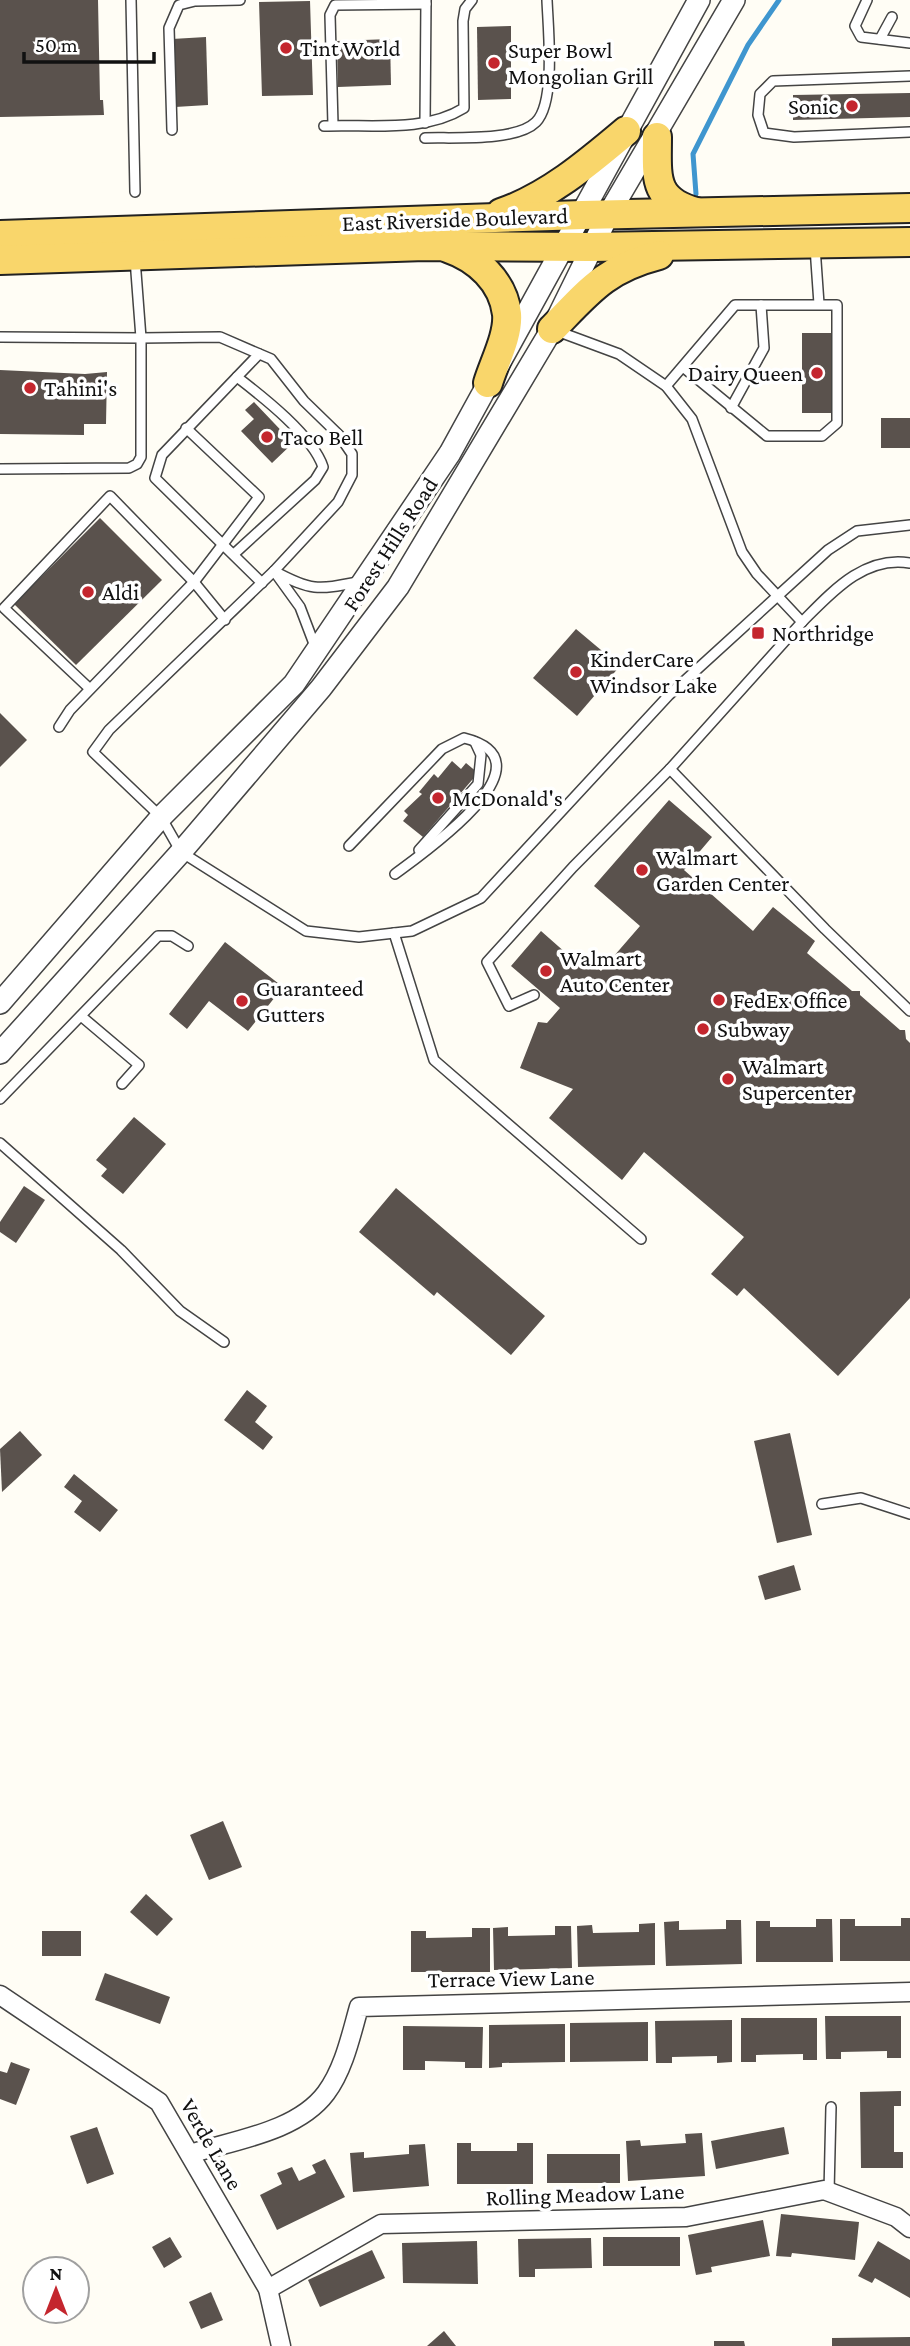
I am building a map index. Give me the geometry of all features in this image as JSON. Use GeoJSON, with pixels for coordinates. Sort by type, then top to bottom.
{"type":"FeatureCollection","features":[{"type":"Feature","properties":{"kind":"main road"},"geometry":{"type":"LineString","coordinates":[[481,220],[519,207],[544,192],[595,158],[626,131]]}},
{"type":"Feature","properties":{"kind":"main road"},"geometry":{"type":"LineString","coordinates":[[657,137],[657,178],[665,197],[680,208],[697,212],[720,212]]}},
{"type":"Feature","properties":{"kind":"main road","name":"East Riverside Boulevard"},"geometry":{"type":"LineString","coordinates":[[0,235],[595,215],[910,208]]}},
{"type":"Feature","properties":{"kind":"main road","name":"East Riverside Boulevard"},"geometry":{"type":"LineString","coordinates":[[0,260],[442,246],[590,247],[910,242]]}},
{"type":"Feature","properties":{"kind":"main road"},"geometry":{"type":"LineString","coordinates":[[552,329],[598,282],[628,264],[662,255],[729,245]]}},
{"type":"Feature","properties":{"kind":"main road"},"geometry":{"type":"LineString","coordinates":[[442,246],[467,255],[489,273],[507,314],[488,383]]}},
{"type":"Feature","properties":{"kind":"street","name":"Forest Hills Road"},"geometry":{"type":"LineString","coordinates":[[0,1053],[181,852],[321,688],[398,587],[552,329],[590,247],[595,215],[626,131],[699,0]]}},
{"type":"Feature","properties":{"kind":"street","name":"Forest Hills Road"},"geometry":{"type":"LineString","coordinates":[[0,1003],[161,817],[294,684],[450,453],[562,246],[595,215],[657,137],[734,0]]}},
{"type":"Feature","properties":{"kind":"street","name":"Terrace View Lane"},"geometry":{"type":"LineString","coordinates":[[190,2154],[295,2120],[326,2093],[348,2048],[359,2007],[910,1992]]}},
{"type":"Feature","properties":{"kind":"street","name":"Verde Lane"},"geometry":{"type":"LineString","coordinates":[[0,1995],[159,2102],[268,2289],[281,2346]]}},
{"type":"Feature","properties":{"kind":"street","name":"Rolling Meadow Lane"},"geometry":{"type":"LineString","coordinates":[[268,2289],[381,2224],[686,2217],[824,2190],[896,2217],[910,2228]]}},
{"type":"Feature","properties":{"kind":"lane"},"geometry":{"type":"LineString","coordinates":[[131,0],[135,192]]}},
{"type":"Feature","properties":{"kind":"lane"},"geometry":{"type":"LineString","coordinates":[[172,130],[169,28],[173,14],[179,5],[195,1],[240,0]]}},
{"type":"Feature","properties":{"kind":"lane"},"geometry":{"type":"LineString","coordinates":[[425,123],[426,2],[335,5],[330,15],[328,126],[425,123],[452,115],[464,108],[463,21],[465,9],[472,0]]}},
{"type":"Feature","properties":{"kind":"lane"},"geometry":{"type":"LineString","coordinates":[[425,138],[504,135],[536,123],[548,101],[547,0]]}},
{"type":"Feature","properties":{"kind":"lane"},"geometry":{"type":"LineString","coordinates":[[867,0],[855,26],[860,37],[910,43]]}},
{"type":"Feature","properties":{"kind":"lane"},"geometry":{"type":"LineString","coordinates":[[880,39],[892,17]]}},
{"type":"Feature","properties":{"kind":"lane"},"geometry":{"type":"LineString","coordinates":[[910,76],[773,81],[760,94],[758,115],[764,133],[794,137],[910,132]]}},
{"type":"Feature","properties":{"kind":"lane"},"geometry":{"type":"LineString","coordinates":[[815,245],[819,304]]}},
{"type":"Feature","properties":{"kind":"lane"},"geometry":{"type":"LineString","coordinates":[[0,469],[129,468],[137,464],[141,457],[141,338],[135,256]]}},
{"type":"Feature","properties":{"kind":"lane"},"geometry":{"type":"LineString","coordinates":[[666,386],[735,305],[837,305],[837,423],[822,436],[767,436],[683,367]]}},
{"type":"Feature","properties":{"kind":"lane"},"geometry":{"type":"LineString","coordinates":[[731,408],[764,348],[761,305]]}},
{"type":"Feature","properties":{"kind":"lane"},"geometry":{"type":"LineString","coordinates":[[552,329],[619,354],[666,386],[692,419],[742,552],[757,574],[802,622]]}},
{"type":"Feature","properties":{"kind":"lane"},"geometry":{"type":"LineString","coordinates":[[0,337],[220,337],[271,359],[304,401],[339,435],[352,454],[352,475],[338,502],[225,620],[109,730],[93,752],[161,817],[181,852],[306,931],[359,937],[412,931],[481,898],[669,695],[828,551],[857,531],[910,525]]}},
{"type":"Feature","properties":{"kind":"lane"},"geometry":{"type":"LineString","coordinates":[[260,354],[162,455],[155,478],[262,583]]}},
{"type":"Feature","properties":{"kind":"lane"},"geometry":{"type":"LineString","coordinates":[[234,554],[315,480],[323,467],[319,455],[306,441],[273,407],[237,377]]}},
{"type":"Feature","properties":{"kind":"lane"},"geometry":{"type":"LineString","coordinates":[[59,727],[90,689],[194,582],[259,497],[186,428]]}},
{"type":"Feature","properties":{"kind":"lane"},"geometry":{"type":"LineString","coordinates":[[90,689],[4,608],[110,496],[194,582],[225,620]]}},
{"type":"Feature","properties":{"kind":"lane"},"geometry":{"type":"LineString","coordinates":[[534,995],[509,1006],[487,962],[573,867],[670,769],[802,622],[847,578],[873,567],[910,563]]}},
{"type":"Feature","properties":{"kind":"lane"},"geometry":{"type":"LineString","coordinates":[[274,571],[305,587],[326,589],[364,580]]}},
{"type":"Feature","properties":{"kind":"lane"},"geometry":{"type":"LineString","coordinates":[[274,571],[300,607],[310,628],[316,651]]}},
{"type":"Feature","properties":{"kind":"lane"},"geometry":{"type":"LineString","coordinates":[[349,846],[442,749],[455,740],[475,741],[498,760],[499,770],[492,786],[440,840],[395,874],[478,784],[481,755],[475,741]]}},
{"type":"Feature","properties":{"kind":"lane"},"geometry":{"type":"LineString","coordinates":[[670,769],[825,929],[910,1011]]}},
{"type":"Feature","properties":{"kind":"lane"},"geometry":{"type":"LineString","coordinates":[[394,933],[434,1060],[641,1239]]}},
{"type":"Feature","properties":{"kind":"lane"},"geometry":{"type":"LineString","coordinates":[[0,1099],[158,936],[172,936],[188,946]]}},
{"type":"Feature","properties":{"kind":"lane"},"geometry":{"type":"LineString","coordinates":[[81,1016],[139,1065],[122,1084]]}},
{"type":"Feature","properties":{"kind":"lane"},"geometry":{"type":"LineString","coordinates":[[0,1143],[121,1250],[180,1311],[224,1342]]}},
{"type":"Feature","properties":{"kind":"lane"},"geometry":{"type":"LineString","coordinates":[[822,1504],[860,1498],[910,1514]]}},
{"type":"Feature","properties":{"kind":"lane"},"geometry":{"type":"LineString","coordinates":[[829,2192],[831,2107]]}},
{"type":"Feature","properties":{"kind":"building"},"geometry":{"type":"Polygon","coordinates":[[[0,0],[98,0],[100,100],[103,100],[104,115],[0,117],[0,0]]]}},
{"type":"Feature","properties":{"kind":"building","name":"Tint World"},"geometry":{"type":"Polygon","coordinates":[[[310,1],[313,95],[262,96],[259,2],[310,1]]]}},
{"type":"Feature","properties":{"kind":"building","name":"Super Bowl Mongolian Grill"},"geometry":{"type":"Polygon","coordinates":[[[511,26],[511,99],[478,100],[477,27],[511,26]]]}},
{"type":"Feature","properties":{"kind":"building"},"geometry":{"type":"Polygon","coordinates":[[[206,37],[208,105],[175,107],[172,39],[206,37]]]}},
{"type":"Feature","properties":{"kind":"building"},"geometry":{"type":"Polygon","coordinates":[[[390,39],[391,85],[338,87],[337,41],[390,39]]]}},
{"type":"Feature","properties":{"kind":"building","name":"Sonic"},"geometry":{"type":"Polygon","coordinates":[[[910,93],[910,117],[793,120],[793,95],[910,93]]]}},
{"type":"Feature","properties":{"kind":"building","name":"Dairy Queen"},"geometry":{"type":"Polygon","coordinates":[[[802,333],[833,333],[833,413],[802,413],[802,333]]]}},
{"type":"Feature","properties":{"kind":"building"},"geometry":{"type":"Polygon","coordinates":[[[0,370],[85,374],[107,372],[106,424],[84,424],[84,435],[0,434],[0,370]]]}},
{"type":"Feature","properties":{"kind":"building","name":"Taco Bell"},"geometry":{"type":"Polygon","coordinates":[[[254,402],[293,443],[272,463],[241,431],[254,419],[245,410],[254,402]]]}},
{"type":"Feature","properties":{"kind":"building"},"geometry":{"type":"Polygon","coordinates":[[[881,418],[910,418],[910,448],[881,448],[881,418]]]}},
{"type":"Feature","properties":{"kind":"building","name":"Aldi"},"geometry":{"type":"Polygon","coordinates":[[[100,518],[162,580],[76,665],[14,604],[100,518]]]}},
{"type":"Feature","properties":{"kind":"building","name":"KinderCare Windsor Lake"},"geometry":{"type":"Polygon","coordinates":[[[576,629],[620,666],[577,716],[533,678],[576,629]]]}},
{"type":"Feature","properties":{"kind":"building"},"geometry":{"type":"Polygon","coordinates":[[[0,713],[27,740],[0,767],[0,713]]]}},
{"type":"Feature","properties":{"kind":"building","name":"McDonald's"},"geometry":{"type":"Polygon","coordinates":[[[452,761],[461,769],[466,763],[478,773],[423,837],[403,821],[408,815],[404,811],[422,794],[419,792],[434,774],[438,778],[452,761]]]}},
{"type":"Feature","properties":{"kind":"building","name":"Walmart Supercenter"},"geometry":{"type":"Polygon","coordinates":[[[669,800],[712,837],[684,870],[753,931],[773,907],[815,941],[807,953],[852,991],[860,991],[860,995],[900,1030],[905,1030],[906,1039],[910,1043],[910,1298],[838,1376],[744,1288],[737,1296],[711,1274],[744,1237],[644,1152],[622,1180],[549,1118],[573,1089],[520,1068],[538,1022],[547,1023],[560,1008],[511,966],[541,931],[575,961],[582,954],[601,971],[640,926],[594,886],[669,800]]]}},
{"type":"Feature","properties":{"kind":"building"},"geometry":{"type":"Polygon","coordinates":[[[225,942],[283,987],[248,1031],[209,1001],[187,1029],[169,1014],[225,942]]]}},
{"type":"Feature","properties":{"kind":"building"},"geometry":{"type":"Polygon","coordinates":[[[134,1117],[166,1144],[123,1194],[101,1176],[107,1169],[96,1160],[134,1117]]]}},
{"type":"Feature","properties":{"kind":"building"},"geometry":{"type":"Polygon","coordinates":[[[24,1186],[45,1200],[16,1243],[0,1232],[0,1222],[24,1186]]]}},
{"type":"Feature","properties":{"kind":"building"},"geometry":{"type":"Polygon","coordinates":[[[396,1188],[545,1316],[511,1355],[437,1292],[434,1296],[359,1232],[396,1188]]]}},
{"type":"Feature","properties":{"kind":"building"},"geometry":{"type":"Polygon","coordinates":[[[247,1390],[267,1406],[255,1422],[273,1437],[263,1450],[224,1420],[247,1390]]]}},
{"type":"Feature","properties":{"kind":"building"},"geometry":{"type":"Polygon","coordinates":[[[20,1431],[42,1455],[2,1492],[0,1449],[20,1431]]]}},
{"type":"Feature","properties":{"kind":"building"},"geometry":{"type":"Polygon","coordinates":[[[790,1433],[812,1535],[777,1543],[754,1441],[790,1433]]]}},
{"type":"Feature","properties":{"kind":"building"},"geometry":{"type":"Polygon","coordinates":[[[74,1474],[118,1510],[100,1532],[74,1512],[82,1501],[64,1487],[74,1474]]]}},
{"type":"Feature","properties":{"kind":"building"},"geometry":{"type":"Polygon","coordinates":[[[794,1565],[801,1590],[765,1600],[758,1576],[794,1565]]]}},
{"type":"Feature","properties":{"kind":"building"},"geometry":{"type":"Polygon","coordinates":[[[223,1821],[242,1867],[209,1880],[190,1835],[223,1821]]]}},
{"type":"Feature","properties":{"kind":"building"},"geometry":{"type":"Polygon","coordinates":[[[146,1894],[173,1919],[157,1936],[130,1912],[146,1894]]]}},
{"type":"Feature","properties":{"kind":"building"},"geometry":{"type":"Polygon","coordinates":[[[901,1918],[910,1918],[910,1961],[840,1961],[840,1919],[855,1919],[855,1926],[901,1926],[901,1918]]]}},
{"type":"Feature","properties":{"kind":"building"},"geometry":{"type":"Polygon","coordinates":[[[816,1919],[832,1919],[833,1962],[756,1962],[756,1921],[770,1921],[770,1927],[816,1927],[816,1919]]]}},
{"type":"Feature","properties":{"kind":"building"},"geometry":{"type":"Polygon","coordinates":[[[726,1920],[741,1920],[742,1964],[666,1966],[664,1922],[679,1921],[679,1930],[726,1929],[726,1920]]]}},
{"type":"Feature","properties":{"kind":"building"},"geometry":{"type":"Polygon","coordinates":[[[655,1923],[655,1965],[578,1967],[577,1926],[592,1925],[593,1933],[639,1932],[639,1924],[655,1923]]]}},
{"type":"Feature","properties":{"kind":"building"},"geometry":{"type":"Polygon","coordinates":[[[555,1926],[571,1926],[572,1968],[494,1970],[493,1928],[508,1927],[508,1936],[555,1935],[555,1926]]]}},
{"type":"Feature","properties":{"kind":"building"},"geometry":{"type":"Polygon","coordinates":[[[472,1928],[490,1928],[490,1972],[411,1972],[411,1931],[426,1931],[426,1938],[472,1937],[472,1928]]]}},
{"type":"Feature","properties":{"kind":"building"},"geometry":{"type":"Polygon","coordinates":[[[42,1931],[81,1931],[81,1956],[42,1956],[42,1931]]]}},
{"type":"Feature","properties":{"kind":"building"},"geometry":{"type":"Polygon","coordinates":[[[105,1973],[170,1997],[160,2024],[95,2000],[105,1973]]]}},
{"type":"Feature","properties":{"kind":"building"},"geometry":{"type":"Polygon","coordinates":[[[825,2016],[901,2016],[901,2058],[887,2058],[887,2051],[841,2052],[841,2059],[826,2059],[825,2016]]]}},
{"type":"Feature","properties":{"kind":"building"},"geometry":{"type":"Polygon","coordinates":[[[741,2018],[817,2018],[817,2060],[803,2060],[803,2054],[756,2055],[756,2062],[741,2062],[741,2018]]]}},
{"type":"Feature","properties":{"kind":"building"},"geometry":{"type":"Polygon","coordinates":[[[732,2020],[732,2062],[717,2063],[717,2056],[672,2057],[672,2063],[656,2063],[655,2021],[732,2020]]]}},
{"type":"Feature","properties":{"kind":"building"},"geometry":{"type":"Polygon","coordinates":[[[648,2022],[648,2061],[570,2062],[570,2023],[648,2022]]]}},
{"type":"Feature","properties":{"kind":"building"},"geometry":{"type":"Polygon","coordinates":[[[565,2024],[565,2062],[502,2063],[502,2067],[489,2068],[489,2025],[565,2024]]]}},
{"type":"Feature","properties":{"kind":"building"},"geometry":{"type":"Polygon","coordinates":[[[403,2026],[483,2027],[482,2068],[465,2068],[465,2062],[425,2061],[425,2070],[403,2070],[403,2026]]]}},
{"type":"Feature","properties":{"kind":"building"},"geometry":{"type":"Polygon","coordinates":[[[11,2062],[30,2069],[16,2105],[0,2099],[0,2071],[7,2073],[11,2062]]]}},
{"type":"Feature","properties":{"kind":"building"},"geometry":{"type":"Polygon","coordinates":[[[901,2091],[901,2106],[894,2106],[894,2152],[903,2152],[903,2168],[861,2168],[860,2092],[901,2091]]]}},
{"type":"Feature","properties":{"kind":"building"},"geometry":{"type":"Polygon","coordinates":[[[97,2127],[114,2174],[87,2184],[70,2136],[97,2127]]]}},
{"type":"Feature","properties":{"kind":"building"},"geometry":{"type":"Polygon","coordinates":[[[784,2127],[789,2154],[716,2169],[711,2141],[784,2127]]]}},
{"type":"Feature","properties":{"kind":"building"},"geometry":{"type":"Polygon","coordinates":[[[702,2133],[705,2176],[628,2181],[626,2141],[640,2140],[641,2146],[686,2143],[685,2134],[702,2133]]]}},
{"type":"Feature","properties":{"kind":"building"},"geometry":{"type":"Polygon","coordinates":[[[457,2143],[471,2143],[471,2151],[517,2151],[517,2143],[533,2143],[533,2184],[457,2184],[457,2143]]]}},
{"type":"Feature","properties":{"kind":"building"},"geometry":{"type":"Polygon","coordinates":[[[425,2144],[429,2186],[353,2192],[350,2153],[364,2152],[364,2158],[409,2154],[409,2145],[425,2144]]]}},
{"type":"Feature","properties":{"kind":"building"},"geometry":{"type":"Polygon","coordinates":[[[547,2154],[620,2154],[620,2183],[547,2183],[547,2154]]]}},
{"type":"Feature","properties":{"kind":"building"},"geometry":{"type":"Polygon","coordinates":[[[325,2159],[345,2197],[277,2230],[260,2195],[282,2184],[277,2173],[292,2167],[299,2181],[316,2173],[312,2165],[325,2159]]]}},
{"type":"Feature","properties":{"kind":"building"},"geometry":{"type":"Polygon","coordinates":[[[781,2214],[859,2222],[855,2260],[792,2253],[791,2257],[776,2256],[781,2214]]]}},
{"type":"Feature","properties":{"kind":"building"},"geometry":{"type":"Polygon","coordinates":[[[763,2220],[770,2256],[711,2267],[712,2272],[696,2275],[688,2235],[763,2220]]]}},
{"type":"Feature","properties":{"kind":"building"},"geometry":{"type":"Polygon","coordinates":[[[170,2237],[182,2257],[164,2268],[152,2247],[170,2237]]]}},
{"type":"Feature","properties":{"kind":"building"},"geometry":{"type":"Polygon","coordinates":[[[603,2237],[680,2237],[680,2266],[603,2266],[603,2237]]]}},
{"type":"Feature","properties":{"kind":"building"},"geometry":{"type":"Polygon","coordinates":[[[591,2238],[592,2268],[535,2269],[535,2277],[519,2277],[518,2239],[591,2238]]]}},
{"type":"Feature","properties":{"kind":"building"},"geometry":{"type":"Polygon","coordinates":[[[477,2241],[478,2284],[403,2283],[402,2243],[477,2241]]]}},
{"type":"Feature","properties":{"kind":"building"},"geometry":{"type":"Polygon","coordinates":[[[878,2241],[910,2260],[910,2298],[875,2278],[872,2283],[858,2276],[878,2241]]]}},
{"type":"Feature","properties":{"kind":"building"},"geometry":{"type":"Polygon","coordinates":[[[372,2250],[385,2278],[320,2307],[308,2280],[372,2250]]]}},
{"type":"Feature","properties":{"kind":"building"},"geometry":{"type":"Polygon","coordinates":[[[211,2292],[223,2320],[201,2329],[189,2302],[211,2292]]]}},
{"type":"Feature","properties":{"kind":"building"},"geometry":{"type":"Polygon","coordinates":[[[444,2331],[456,2346],[427,2346],[444,2331]]]}},
{"type":"Feature","properties":{"kind":"building"},"geometry":{"type":"Polygon","coordinates":[[[910,2337],[910,2346],[832,2346],[832,2338],[910,2337]]]}},
{"type":"Feature","properties":{"kind":"building"},"geometry":{"type":"Polygon","coordinates":[[[714,2341],[744,2341],[745,2346],[714,2346],[714,2341]]]}},
{"type":"Feature","properties":{"kind":"waterway"},"geometry":{"type":"LineString","coordinates":[[696,194],[693,154],[748,45],[779,0]]}},
{"type":"Feature","properties":{"kind":"place","name":"Tint World"},"geometry":{"type":"Point","coordinates":[286,48]}},
{"type":"Feature","properties":{"kind":"place","name":"Super Bowl Mongolian Grill"},"geometry":{"type":"Point","coordinates":[494,63]}},
{"type":"Feature","properties":{"kind":"place","name":"Sonic"},"geometry":{"type":"Point","coordinates":[852,106]}},
{"type":"Feature","properties":{"kind":"place","name":"Dairy Queen"},"geometry":{"type":"Point","coordinates":[817,373]}},
{"type":"Feature","properties":{"kind":"place","name":"Tahini's"},"geometry":{"type":"Point","coordinates":[30,388]}},
{"type":"Feature","properties":{"kind":"place","name":"Taco Bell"},"geometry":{"type":"Point","coordinates":[267,437]}},
{"type":"Feature","properties":{"kind":"place","name":"Aldi"},"geometry":{"type":"Point","coordinates":[88,592]}},
{"type":"Feature","properties":{"kind":"place","name":"Northridge"},"geometry":{"type":"Point","coordinates":[758,633]}},
{"type":"Feature","properties":{"kind":"place","name":"KinderCare Windsor Lake"},"geometry":{"type":"Point","coordinates":[576,672]}},
{"type":"Feature","properties":{"kind":"place","name":"McDonald's"},"geometry":{"type":"Point","coordinates":[438,798]}},
{"type":"Feature","properties":{"kind":"place","name":"Walmart Garden Center"},"geometry":{"type":"Point","coordinates":[642,870]}},
{"type":"Feature","properties":{"kind":"place","name":"Walmart Auto Center"},"geometry":{"type":"Point","coordinates":[546,971]}},
{"type":"Feature","properties":{"kind":"place","name":"FedEx Office"},"geometry":{"type":"Point","coordinates":[719,1000]}},
{"type":"Feature","properties":{"kind":"place","name":"Guaranteed Gutters"},"geometry":{"type":"Point","coordinates":[242,1001]}},
{"type":"Feature","properties":{"kind":"place","name":"Subway"},"geometry":{"type":"Point","coordinates":[703,1029]}},
{"type":"Feature","properties":{"kind":"place","name":"Walmart Supercenter"},"geometry":{"type":"Point","coordinates":[728,1079]}}]}
